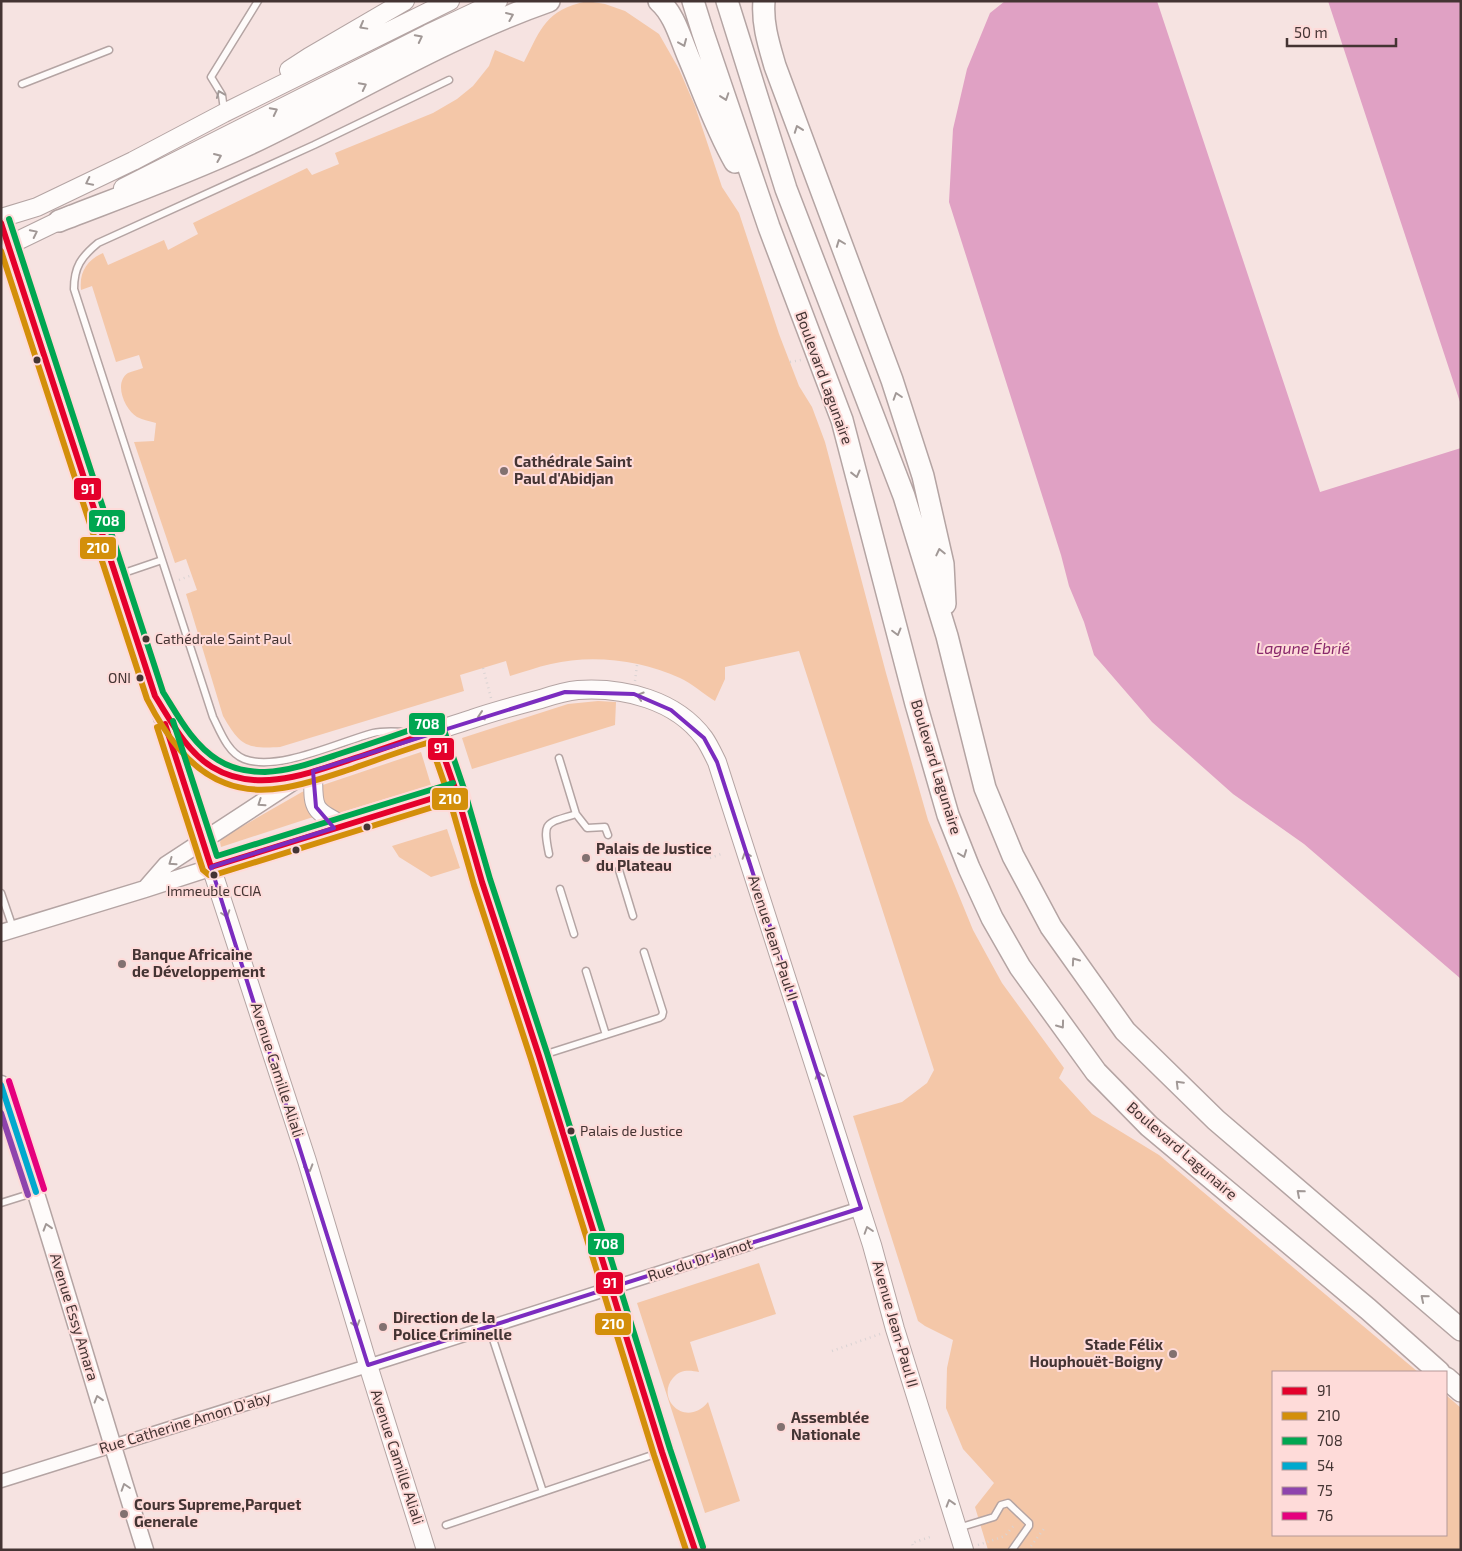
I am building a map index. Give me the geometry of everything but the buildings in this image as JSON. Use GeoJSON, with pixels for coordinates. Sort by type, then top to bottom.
{"type":"FeatureCollection","features":[{"type":"Feature","properties":{"kind":"highway"},"geometry":{"type":"LineString","coordinates":[[59,221],[243,147],[460,37],[523,10],[550,1]]}},
{"type":"Feature","properties":{"kind":"highway"},"geometry":{"type":"LineString","coordinates":[[659,1],[674,21],[730,152],[769,227]]}},
{"type":"Feature","properties":{"kind":"highway","name":"Boulevard Lagunaire"},"geometry":{"type":"LineString","coordinates":[[693,1],[769,227],[842,420],[911,685],[948,815],[968,868],[992,918],[1020,967],[1096,1072],[1149,1126],[1368,1309],[1438,1371]]}},
{"type":"Feature","properties":{"kind":"highway","name":"Boulevard Lagunaire"},"geometry":{"type":"LineString","coordinates":[[727,1],[786,189],[904,496],[947,636],[985,788],[1013,856],[1051,927],[1125,1031],[1216,1120],[1461,1330]]}},
{"type":"Feature","properties":{"kind":"highway"},"geometry":{"type":"LineString","coordinates":[[764,1],[765,26],[775,66],[892,380],[923,476],[943,564],[947,636]]}},
{"type":"Feature","properties":{"kind":"highway"},"geometry":{"type":"LineString","coordinates":[[1447,1379],[1461,1391]]}},
{"type":"Feature","properties":{"kind":"main road"},"geometry":{"type":"LineString","coordinates":[[224,113],[309,57],[405,1]]}},
{"type":"Feature","properties":{"kind":"main road"},"geometry":{"type":"LineString","coordinates":[[1,220],[37,207],[133,161],[224,113],[450,1]]}},
{"type":"Feature","properties":{"kind":"main road"},"geometry":{"type":"LineString","coordinates":[[9,245],[428,34],[498,1]]}},
{"type":"Feature","properties":{"kind":"main road","name":"Avenue Camille Aliali"},"geometry":{"type":"LineString","coordinates":[[1,220],[307,1162],[426,1550]]}},
{"type":"Feature","properties":{"kind":"main road","name":"Avenue Jean-Paul II"},"geometry":{"type":"LineString","coordinates":[[155,696],[186,744],[199,757],[219,771],[258,781],[307,773],[495,711],[578,690],[634,694],[647,698],[671,710],[691,725],[704,738],[717,762],[872,1245],[895,1329],[957,1528],[968,1549]]}},
{"type":"Feature","properties":{"kind":"main road"},"geometry":{"type":"LineString","coordinates":[[307,773],[316,807],[323,816],[343,825]]}},
{"type":"Feature","properties":{"kind":"street"},"geometry":{"type":"LineString","coordinates":[[435,731],[456,791],[482,882],[539,1056],[693,1549]]}},
{"type":"Feature","properties":{"kind":"street","name":"Avenue Jean-Paul II"},"geometry":{"type":"LineString","coordinates":[[145,889],[166,865],[307,773]]}},
{"type":"Feature","properties":{"kind":"street"},"geometry":{"type":"LineString","coordinates":[[7,931],[456,791]]}},
{"type":"Feature","properties":{"kind":"street","name":"Avenue Essy Amara"},"geometry":{"type":"LineString","coordinates":[[1,1084],[36,1192],[145,1550]]}},
{"type":"Feature","properties":{"kind":"street","name":"Rue du Dr Jamot"},"geometry":{"type":"LineString","coordinates":[[368,1365],[860,1208]]}},
{"type":"Feature","properties":{"kind":"street","name":"Rue Catherine Amon D'aby"},"geometry":{"type":"LineString","coordinates":[[1,1481],[368,1365]]}},
{"type":"Feature","properties":{"kind":"lane"},"geometry":{"type":"LineString","coordinates":[[224,113],[222,95],[211,77],[258,1]]}},
{"type":"Feature","properties":{"kind":"lane"},"geometry":{"type":"LineString","coordinates":[[22,84],[108,50]]}},
{"type":"Feature","properties":{"kind":"lane"},"geometry":{"type":"LineString","coordinates":[[435,731],[375,732],[310,754],[267,763],[243,759],[226,745],[213,717],[162,560],[74,289],[74,277],[86,253],[98,243],[314,145],[450,80]]}},
{"type":"Feature","properties":{"kind":"lane"},"geometry":{"type":"LineString","coordinates":[[116,576],[162,560]]}},
{"type":"Feature","properties":{"kind":"lane"},"geometry":{"type":"LineString","coordinates":[[559,758],[576,814],[584,826],[591,828],[605,827],[608,835]]}},
{"type":"Feature","properties":{"kind":"lane"},"geometry":{"type":"LineString","coordinates":[[549,854],[545,833],[547,826],[552,822],[576,814]]}},
{"type":"Feature","properties":{"kind":"lane"},"geometry":{"type":"LineString","coordinates":[[619,870],[633,916]]}},
{"type":"Feature","properties":{"kind":"lane"},"geometry":{"type":"LineString","coordinates":[[560,889],[574,934]]}},
{"type":"Feature","properties":{"kind":"lane"},"geometry":{"type":"LineString","coordinates":[[1,893],[7,931]]}},
{"type":"Feature","properties":{"kind":"lane"},"geometry":{"type":"LineString","coordinates":[[539,1056],[662,1016],[644,952]]}},
{"type":"Feature","properties":{"kind":"lane"},"geometry":{"type":"LineString","coordinates":[[586,971],[606,1035]]}},
{"type":"Feature","properties":{"kind":"lane"},"geometry":{"type":"LineString","coordinates":[[1,1203],[36,1192]]}},
{"type":"Feature","properties":{"kind":"lane"},"geometry":{"type":"LineString","coordinates":[[489,1327],[543,1492]]}},
{"type":"Feature","properties":{"kind":"lane"},"geometry":{"type":"LineString","coordinates":[[446,1525],[662,1452]]}},
{"type":"Feature","properties":{"kind":"lane"},"geometry":{"type":"LineString","coordinates":[[957,1528],[994,1516],[1005,1503],[1008,1503],[1028,1521],[1029,1526],[1012,1550]]}},
{"type":"Feature","properties":{"kind":"path"},"geometry":{"type":"LineString","coordinates":[[482,668],[495,711]]}},
{"type":"Feature","properties":{"kind":"path"},"geometry":{"type":"LineString","coordinates":[[710,858],[724,853]]}},
{"type":"Feature","properties":{"kind":"path"},"geometry":{"type":"LineString","coordinates":[[832,1351],[867,1339]]}},
{"type":"Feature","properties":{"kind":"path"},"geometry":{"type":"LineString","coordinates":[[968,1549],[1005,1536],[1021,1516]]}},
{"type":"Feature","properties":{"kind":"path"},"geometry":{"type":"LineString","coordinates":[[1028,1550],[1046,1526]]}},
{"type":"Feature","properties":{"kind":"path"},"geometry":{"type":"LineString","coordinates":[[914,1550],[912,1543],[930,1537]]}},
{"type":"Feature","properties":{"kind":"highlighted area"},"geometry":{"type":"Polygon","coordinates":[[[565,692],[634,694],[671,710],[704,738],[717,762],[861,1208],[368,1365],[211,867],[334,828],[316,807],[313,771],[565,692]]]}},
{"type":"Feature","properties":{"kind":"shaded area"},"geometry":{"type":"Polygon","coordinates":[[[587,1],[605,4],[625,11],[659,34],[679,69],[695,106],[722,187],[739,213],[779,334],[799,386],[812,407],[825,442],[886,673],[928,820],[973,930],[1002,983],[1064,1068],[1059,1078],[1092,1114],[1159,1155],[1417,1371],[1272,1371],[1272,1536],[1447,1536],[1447,1396],[1461,1408],[1461,1550],[988,1550],[975,1507],[994,1483],[963,1449],[946,1408],[947,1368],[953,1340],[918,1321],[853,1116],[902,1102],[927,1083],[934,1070],[799,651],[725,667],[725,679],[715,701],[680,678],[633,663],[616,660],[583,659],[546,665],[510,676],[506,661],[460,675],[464,691],[280,747],[259,747],[245,743],[234,733],[223,716],[186,594],[197,590],[186,559],[175,563],[134,442],[154,441],[156,423],[139,418],[133,414],[128,409],[122,396],[121,383],[124,377],[128,373],[143,368],[139,355],[116,362],[92,286],[81,290],[81,278],[85,267],[103,253],[108,265],[164,240],[168,250],[198,234],[193,223],[307,168],[312,175],[339,164],[335,153],[433,113],[457,99],[473,86],[489,66],[495,50],[524,62],[546,22],[553,15],[573,5],[587,1]]]}},
{"type":"Feature","properties":{"kind":"shaded area"},"geometry":{"type":"Polygon","coordinates":[[[598,701],[616,702],[615,725],[472,769],[462,738],[568,704],[598,701]]]}},
{"type":"Feature","properties":{"kind":"shaded area"},"geometry":{"type":"Polygon","coordinates":[[[421,752],[431,785],[342,812],[310,818],[221,847],[220,842],[222,838],[302,792],[421,752]]]}},
{"type":"Feature","properties":{"kind":"shaded area"},"geometry":{"type":"Polygon","coordinates":[[[447,829],[460,868],[431,877],[399,857],[392,846],[447,829]]]}},
{"type":"Feature","properties":{"kind":"shaded area"},"geometry":{"type":"Polygon","coordinates":[[[759,1263],[776,1314],[690,1342],[699,1372],[679,1373],[668,1386],[670,1402],[683,1412],[691,1413],[699,1410],[708,1402],[740,1501],[705,1513],[637,1303],[759,1263]]]}},
{"type":"Feature","properties":{"kind":"water","name":"Lagune Ébrié"},"geometry":{"type":"Polygon","coordinates":[[[1005,1],[1157,1],[1320,492],[1461,448],[1461,979],[1304,844],[1233,794],[1152,722],[1094,655],[1084,622],[1069,586],[1061,555],[949,202],[953,129],[967,69],[990,13],[1005,1]]]}},
{"type":"Feature","properties":{"kind":"water"},"geometry":{"type":"Polygon","coordinates":[[[1328,1],[1461,1],[1461,405],[1328,1]]]}},
{"type":"Feature","properties":{"kind":"transit line","name":"708"},"geometry":{"type":"LineString","coordinates":[[9,219],[163,692],[180,720],[194,738],[209,754],[229,766],[265,772],[284,770],[312,763],[433,722],[439,723],[443,727],[670,1449],[703,1547]]}},
{"type":"Feature","properties":{"kind":"transit line","name":"91"},"geometry":{"type":"LineString","coordinates":[[1,223],[155,696],[173,725],[194,753],[212,767],[229,775],[246,779],[282,779],[317,770],[435,731],[456,791],[482,882],[539,1056],[662,1452],[695,1550]]}},
{"type":"Feature","properties":{"kind":"transit line","name":"210"},"geometry":{"type":"LineString","coordinates":[[1,251],[147,699],[161,724],[178,748],[200,769],[212,777],[241,788],[257,790],[290,787],[306,783],[430,742],[448,794],[474,885],[531,1059],[654,1455],[686,1550]]}},
{"type":"Feature","properties":{"kind":"transit line","name":"708"},"geometry":{"type":"LineString","coordinates":[[173,721],[217,856],[453,783]]}},
{"type":"Feature","properties":{"kind":"transit line","name":"91"},"geometry":{"type":"LineString","coordinates":[[165,724],[211,867],[456,791]]}},
{"type":"Feature","properties":{"kind":"transit line","name":"210"},"geometry":{"type":"LineString","coordinates":[[157,727],[203,870],[209,875],[459,799]]}},
{"type":"Feature","properties":{"kind":"transit line","name":"76"},"geometry":{"type":"LineString","coordinates":[[9,1081],[44,1189]]}},
{"type":"Feature","properties":{"kind":"transit line","name":"54"},"geometry":{"type":"LineString","coordinates":[[1,1085],[36,1192]]}},
{"type":"Feature","properties":{"kind":"transit line","name":"75"},"geometry":{"type":"LineString","coordinates":[[1,1113],[28,1195]]}},
{"type":"Feature","properties":{"kind":"place","name":"Cathédrale Saint Paul d'Abidjan"},"geometry":{"type":"Point","coordinates":[504,471]}},
{"type":"Feature","properties":{"kind":"place","name":"Cathédrale Saint Paul"},"geometry":{"type":"Point","coordinates":[146,639]}},
{"type":"Feature","properties":{"kind":"place","name":"ONI"},"geometry":{"type":"Point","coordinates":[140,678]}},
{"type":"Feature","properties":{"kind":"place","name":"Palais de Justice du Plateau"},"geometry":{"type":"Point","coordinates":[586,858]}},
{"type":"Feature","properties":{"kind":"place","name":"Immeuble CCIA"},"geometry":{"type":"Point","coordinates":[214,875]}},
{"type":"Feature","properties":{"kind":"place","name":"Banque Africaine de Développement"},"geometry":{"type":"Point","coordinates":[122,964]}},
{"type":"Feature","properties":{"kind":"place","name":"Palais de Justice"},"geometry":{"type":"Point","coordinates":[571,1131]}},
{"type":"Feature","properties":{"kind":"place","name":"Direction de la Police Criminelle"},"geometry":{"type":"Point","coordinates":[383,1327]}},
{"type":"Feature","properties":{"kind":"place","name":"Stade Félix Houphouët-Boigny"},"geometry":{"type":"Point","coordinates":[1173,1354]}},
{"type":"Feature","properties":{"kind":"place","name":"Assemblée Nationale"},"geometry":{"type":"Point","coordinates":[781,1427]}},
{"type":"Feature","properties":{"kind":"place","name":"Cours Supreme,Parquet Generale"},"geometry":{"type":"Point","coordinates":[124,1514]}}]}
